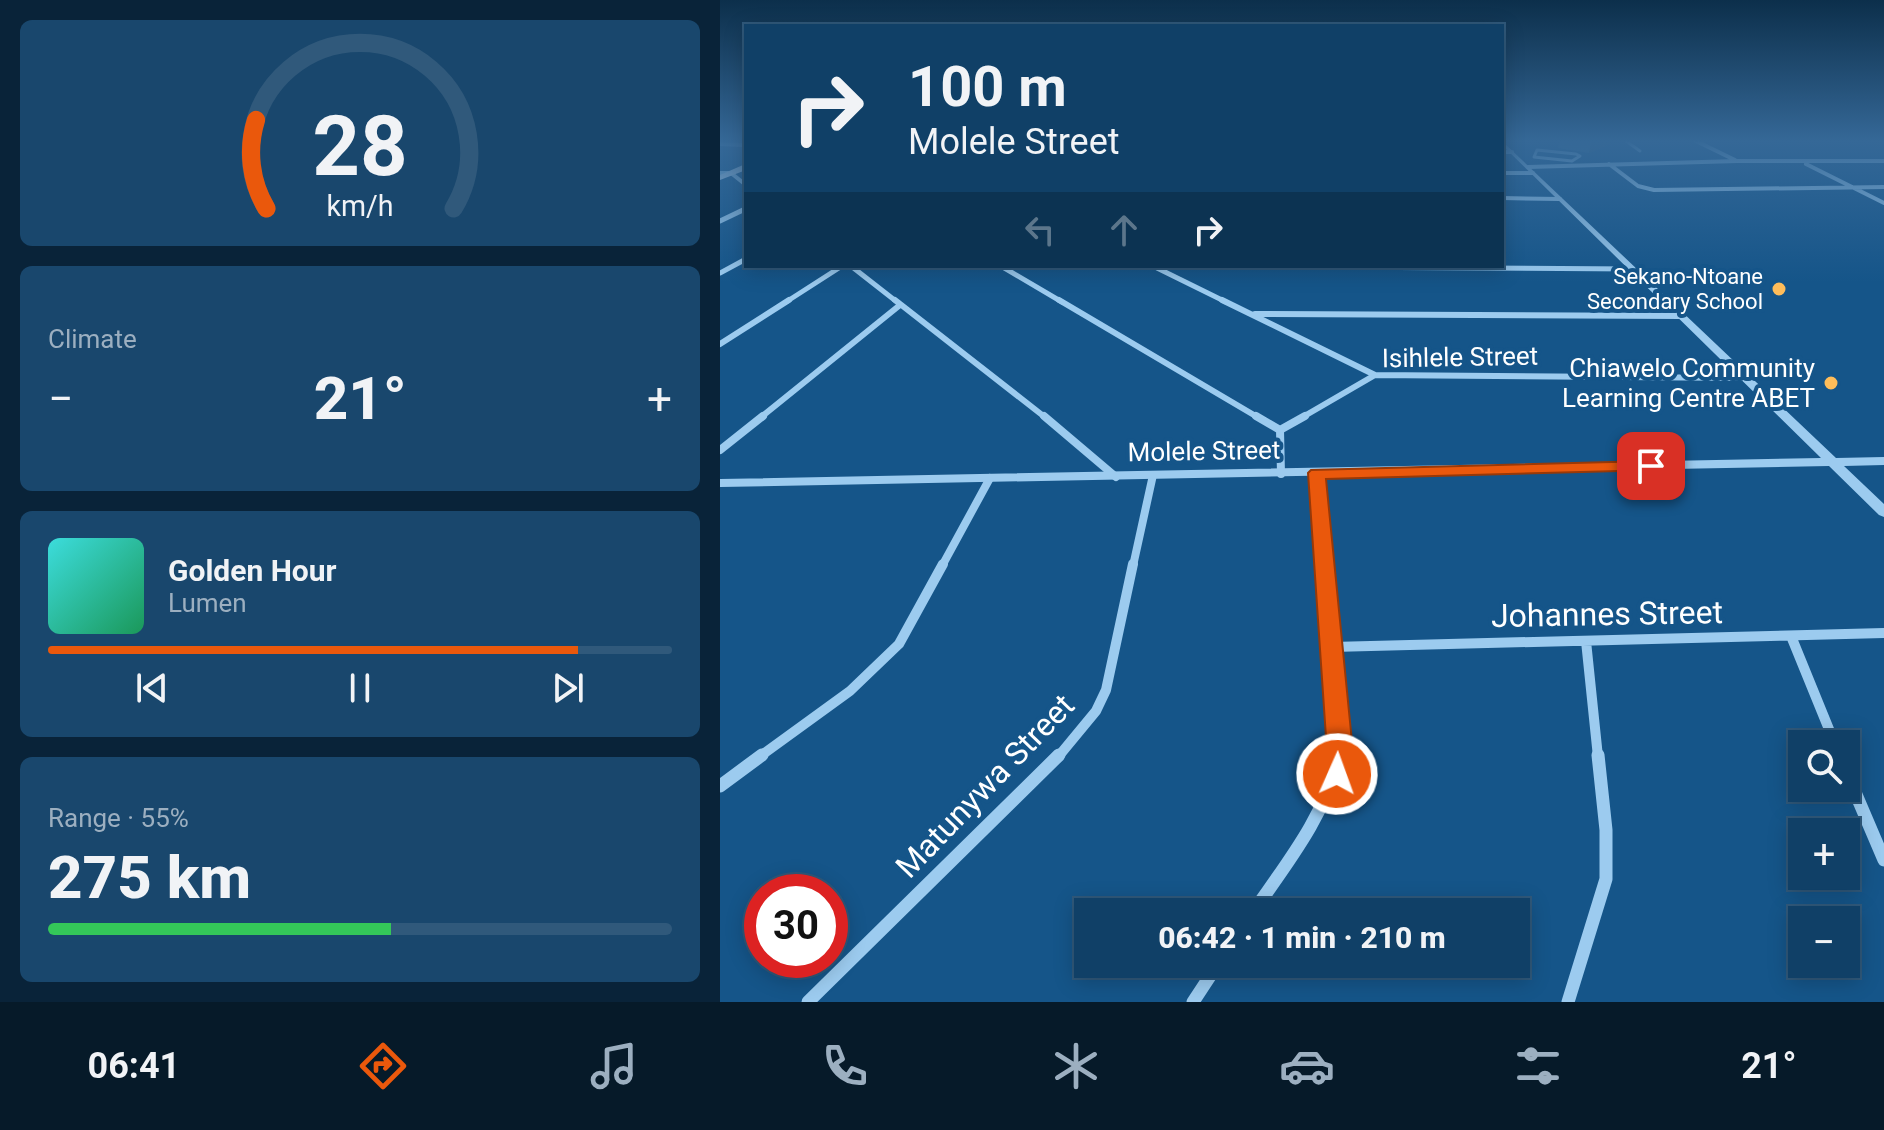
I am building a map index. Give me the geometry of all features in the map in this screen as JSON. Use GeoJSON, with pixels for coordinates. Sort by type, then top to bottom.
{"type":"FeatureCollection","features":[{"type":"Feature","properties":{"kind":"street"},"geometry":{"type":"LineString","coordinates":[[1548,188],[1884,512]]}},
{"type":"Feature","properties":{"kind":"street"},"geometry":{"type":"LineString","coordinates":[[1645,188],[1802,188]]}},
{"type":"Feature","properties":{"kind":"street"},"geometry":{"type":"LineString","coordinates":[[1854,188],[1884,203]]}},
{"type":"Feature","properties":{"kind":"street"},"geometry":{"type":"LineString","coordinates":[[1504,198],[1560,199]]}},
{"type":"Feature","properties":{"kind":"street"},"geometry":{"type":"LineString","coordinates":[[720,221],[744,210]]}},
{"type":"Feature","properties":{"kind":"street"},"geometry":{"type":"LineString","coordinates":[[720,273],[744,260]]}},
{"type":"Feature","properties":{"kind":"street"},"geometry":{"type":"LineString","coordinates":[[720,344],[839,268]]}},
{"type":"Feature","properties":{"kind":"street"},"geometry":{"type":"LineString","coordinates":[[854,268],[1061,429],[1116,477]]}},
{"type":"Feature","properties":{"kind":"street"},"geometry":{"type":"LineString","coordinates":[[1004,268],[1280,430],[1281,474]]}},
{"type":"Feature","properties":{"kind":"street"},"geometry":{"type":"LineString","coordinates":[[1157,268],[1375,375]]}},
{"type":"Feature","properties":{"kind":"street"},"geometry":{"type":"LineString","coordinates":[[1473,268],[1633,269]]}},
{"type":"Feature","properties":{"kind":"street"},"geometry":{"type":"LineString","coordinates":[[720,450],[900,305]]}},
{"type":"Feature","properties":{"kind":"street"},"geometry":{"type":"LineString","coordinates":[[1255,314],[1681,316]]}},
{"type":"Feature","properties":{"kind":"street","name":"Isihlele Street"},"geometry":{"type":"LineString","coordinates":[[1280,430],[1375,375],[1747,378]]}},
{"type":"Feature","properties":{"kind":"street","name":"Molele Street"},"geometry":{"type":"LineString","coordinates":[[721,483],[1884,461]]}},
{"type":"Feature","properties":{"kind":"street"},"geometry":{"type":"LineString","coordinates":[[1262,898],[1306,833],[1337,774],[1340,752],[1317,473]]}},
{"type":"Feature","properties":{"kind":"street","name":"Matunywa Street"},"geometry":{"type":"LineString","coordinates":[[808,1002],[1058,757],[1096,711],[1106,690],[1153,475]]}},
{"type":"Feature","properties":{"kind":"street"},"geometry":{"type":"LineString","coordinates":[[720,786],[859,684],[899,644],[990,478]]}},
{"type":"Feature","properties":{"kind":"street","name":"Johannes Street"},"geometry":{"type":"LineString","coordinates":[[1332,647],[1884,633]]}},
{"type":"Feature","properties":{"kind":"street"},"geometry":{"type":"LineString","coordinates":[[1791,636],[1829,730]]}},
{"type":"Feature","properties":{"kind":"street"},"geometry":{"type":"LineString","coordinates":[[1568,1002],[1606,879],[1606,830],[1586,641]]}},
{"type":"Feature","properties":{"kind":"street"},"geometry":{"type":"LineString","coordinates":[[1859,802],[1884,860]]}},
{"type":"Feature","properties":{"kind":"street"},"geometry":{"type":"LineString","coordinates":[[1193,1002],[1209,978]]}},
{"type":"Feature","properties":{"kind":"place","name":"Sekano-Ntoane Secondary School"},"geometry":{"type":"Point","coordinates":[1779,289]}},
{"type":"Feature","properties":{"kind":"place","name":"Chiawelo Community Learning Centre ABET"},"geometry":{"type":"Point","coordinates":[1831,383]}},
{"type":"Feature","properties":{"kind":"route"},"geometry":{"type":"LineString","coordinates":[[1337,774],[1340,752],[1317,473],[1651,466]]}}]}
